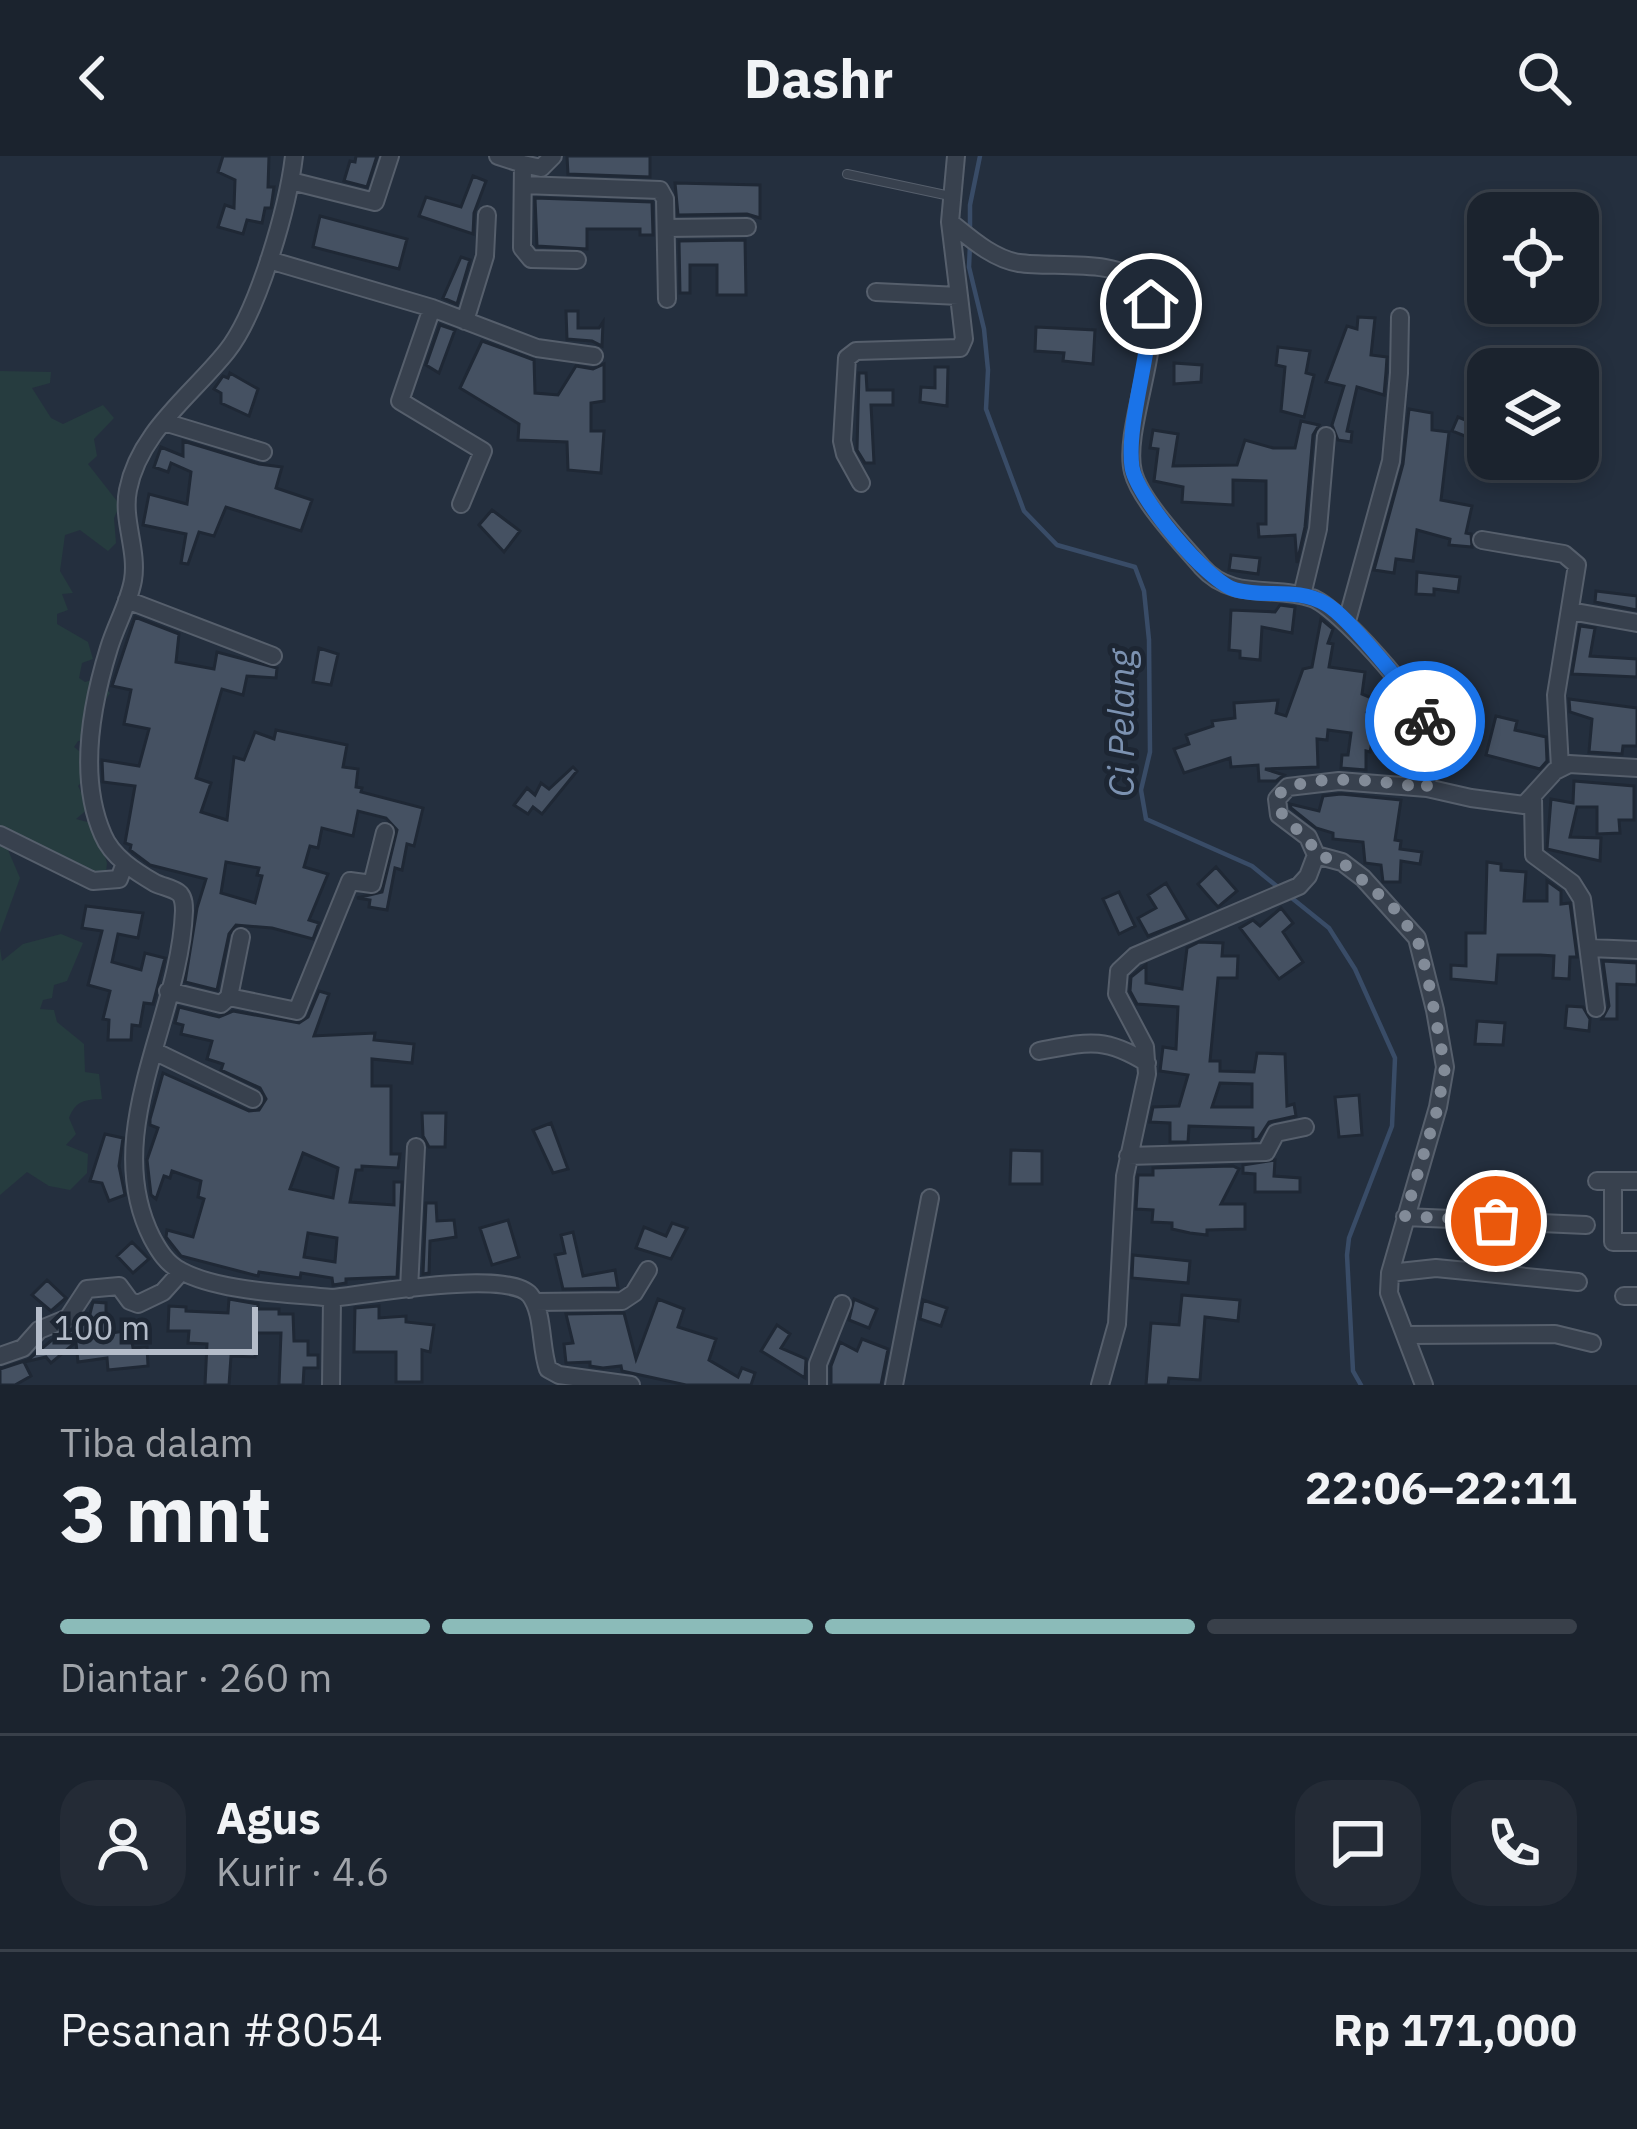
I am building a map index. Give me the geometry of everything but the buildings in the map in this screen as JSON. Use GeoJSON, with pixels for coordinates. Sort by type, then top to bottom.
{"type":"FeatureCollection","features":[{"type":"Feature","properties":{"kind":"street"},"geometry":{"type":"LineString","coordinates":[[294,156],[269,260],[237,337],[164,422],[141,456],[128,491],[126,514],[134,573],[108,650],[89,766],[102,835],[125,863],[179,893],[184,902],[137,1121],[136,1203],[158,1251],[182,1272],[227,1284],[332,1298],[508,1284],[527,1291],[534,1302],[546,1377],[631,1385]]}},
{"type":"Feature","properties":{"kind":"street"},"geometry":{"type":"LineString","coordinates":[[291,181],[374,202],[390,156]]}},
{"type":"Feature","properties":{"kind":"street"},"geometry":{"type":"LineString","coordinates":[[498,156],[541,168],[553,156]]}},
{"type":"Feature","properties":{"kind":"street"},"geometry":{"type":"LineString","coordinates":[[861,483],[842,441],[847,358],[856,351],[960,349],[964,339],[950,196],[956,156]]}},
{"type":"Feature","properties":{"kind":"street"},"geometry":{"type":"LineString","coordinates":[[523,164],[522,248],[526,255],[578,260]]}},
{"type":"Feature","properties":{"kind":"street"},"geometry":{"type":"LineString","coordinates":[[523,185],[660,190],[665,199],[667,299]]}},
{"type":"Feature","properties":{"kind":"street"},"geometry":{"type":"LineString","coordinates":[[465,320],[485,256],[487,215]]}},
{"type":"Feature","properties":{"kind":"street"},"geometry":{"type":"LineString","coordinates":[[666,228],[747,227]]}},
{"type":"Feature","properties":{"kind":"street"},"geometry":{"type":"LineString","coordinates":[[955,227],[1018,263],[1088,267],[1127,273],[1138,280],[1151,304],[1132,457],[1139,487],[1206,572],[1222,584],[1237,590],[1302,595],[1325,603],[1347,621],[1423,714],[1428,728],[1427,788]]}},
{"type":"Feature","properties":{"kind":"street"},"geometry":{"type":"LineString","coordinates":[[269,260],[432,308],[538,348],[594,356]]}},
{"type":"Feature","properties":{"kind":"street"},"geometry":{"type":"LineString","coordinates":[[876,292],[959,296]]}},
{"type":"Feature","properties":{"kind":"street"},"geometry":{"type":"LineString","coordinates":[[432,308],[400,401],[483,451],[461,504]]}},
{"type":"Feature","properties":{"kind":"street"},"geometry":{"type":"LineString","coordinates":[[1347,621],[1391,460],[1400,316]]}},
{"type":"Feature","properties":{"kind":"street"},"geometry":{"type":"LineString","coordinates":[[164,422],[263,452]]}},
{"type":"Feature","properties":{"kind":"street"},"geometry":{"type":"LineString","coordinates":[[1302,595],[1318,529],[1326,436]]}},
{"type":"Feature","properties":{"kind":"street"},"geometry":{"type":"LineString","coordinates":[[1482,540],[1575,560],[1556,695],[1560,767]]}},
{"type":"Feature","properties":{"kind":"street"},"geometry":{"type":"LineString","coordinates":[[127,600],[273,656]]}},
{"type":"Feature","properties":{"kind":"street"},"geometry":{"type":"LineString","coordinates":[[1570,611],[1637,623]]}},
{"type":"Feature","properties":{"kind":"street"},"geometry":{"type":"LineString","coordinates":[[1100,1385],[1120,1302],[1127,1156],[1147,1064],[1144,1047],[1117,994],[1119,970],[1126,961],[1289,892],[1308,876],[1316,855],[1308,837],[1279,815],[1277,799],[1288,787],[1339,781],[1427,788],[1513,805],[1533,799],[1560,767],[1578,763],[1637,768]]}},
{"type":"Feature","properties":{"kind":"street"},"geometry":{"type":"LineString","coordinates":[[1533,799],[1534,855],[1578,891],[1596,1008]]}},
{"type":"Feature","properties":{"kind":"street"},"geometry":{"type":"LineString","coordinates":[[229,997],[297,1011],[350,881],[372,884],[385,832]]}},
{"type":"Feature","properties":{"kind":"street"},"geometry":{"type":"LineString","coordinates":[[0,836],[103,883],[119,879],[125,863]]}},
{"type":"Feature","properties":{"kind":"street"},"geometry":{"type":"LineString","coordinates":[[1316,855],[1342,862],[1392,906],[1417,938],[1427,974],[1445,1067],[1390,1273],[1390,1294],[1424,1385]]}},
{"type":"Feature","properties":{"kind":"street"},"geometry":{"type":"LineString","coordinates":[[168,991],[221,1004],[229,997],[241,938]]}},
{"type":"Feature","properties":{"kind":"street"},"geometry":{"type":"LineString","coordinates":[[1590,948],[1637,950]]}},
{"type":"Feature","properties":{"kind":"street"},"geometry":{"type":"LineString","coordinates":[[1039,1051],[1090,1042],[1117,1044],[1147,1064]]}},
{"type":"Feature","properties":{"kind":"street"},"geometry":{"type":"LineString","coordinates":[[155,1052],[253,1099]]}},
{"type":"Feature","properties":{"kind":"street"},"geometry":{"type":"LineString","coordinates":[[1127,1156],[1265,1152],[1271,1149],[1276,1133],[1305,1127]]}},
{"type":"Feature","properties":{"kind":"street"},"geometry":{"type":"LineString","coordinates":[[409,1289],[416,1147]]}},
{"type":"Feature","properties":{"kind":"street"},"geometry":{"type":"LineString","coordinates":[[1637,1181],[1605,1180],[1613,1242],[1637,1242]]}},
{"type":"Feature","properties":{"kind":"street"},"geometry":{"type":"LineString","coordinates":[[894,1385],[929,1198]]}},
{"type":"Feature","properties":{"kind":"street"},"geometry":{"type":"LineString","coordinates":[[1405,1216],[1586,1225]]}},
{"type":"Feature","properties":{"kind":"street"},"geometry":{"type":"LineString","coordinates":[[1390,1273],[1436,1268],[1578,1282]]}},
{"type":"Feature","properties":{"kind":"street"},"geometry":{"type":"LineString","coordinates":[[534,1302],[622,1301],[634,1293],[648,1270]]}},
{"type":"Feature","properties":{"kind":"street"},"geometry":{"type":"LineString","coordinates":[[0,1356],[20,1350],[39,1330],[68,1318],[87,1288],[118,1286],[138,1304],[163,1292],[182,1272]]}},
{"type":"Feature","properties":{"kind":"street"},"geometry":{"type":"LineString","coordinates":[[332,1298],[332,1385]]}},
{"type":"Feature","properties":{"kind":"street"},"geometry":{"type":"LineString","coordinates":[[818,1385],[818,1364],[842,1304]]}},
{"type":"Feature","properties":{"kind":"street"},"geometry":{"type":"LineString","coordinates":[[1406,1335],[1555,1334],[1592,1343]]}},
{"type":"Feature","properties":{"kind":"lane"},"geometry":{"type":"LineString","coordinates":[[847,173],[950,196]]}},
{"type":"Feature","properties":{"kind":"green space"},"geometry":{"type":"Polygon","coordinates":[[[0,371],[51,372],[50,383],[32,388],[51,418],[63,424],[103,405],[114,418],[94,439],[97,456],[88,464],[120,505],[114,518],[116,543],[108,551],[80,530],[65,535],[60,571],[73,593],[62,594],[68,610],[57,614],[57,624],[88,642],[93,659],[82,663],[79,678],[85,682],[96,679],[110,693],[102,704],[97,740],[78,741],[74,747],[97,765],[78,786],[89,808],[76,819],[95,824],[107,863],[105,882],[8,850],[20,878],[0,933],[0,371]]]}},
{"type":"Feature","properties":{"kind":"green space"},"geometry":{"type":"Polygon","coordinates":[[[61,934],[83,943],[67,981],[54,985],[52,998],[43,1000],[40,1009],[54,1010],[57,1022],[84,1044],[85,1072],[99,1074],[102,1099],[82,1102],[69,1118],[76,1134],[66,1145],[88,1154],[87,1173],[70,1190],[49,1186],[27,1172],[0,1195],[0,948],[2,961],[23,944],[61,934]]]}},
{"type":"Feature","properties":{"kind":"waterway","name":"Ci Pelang"},"geometry":{"type":"LineString","coordinates":[[970,233],[970,205],[980,156]]}},
{"type":"Feature","properties":{"kind":"waterway","name":"Ci Pelang"},"geometry":{"type":"LineString","coordinates":[[970,245],[969,267],[984,329],[986,409],[1024,511],[1057,545],[1135,567],[1144,591],[1150,752],[1141,790],[1146,819],[1252,866],[1279,888]]}},
{"type":"Feature","properties":{"kind":"waterway","name":"Ci Pelang"},"geometry":{"type":"LineString","coordinates":[[1288,895],[1329,928],[1355,969],[1395,1058],[1392,1126],[1349,1238],[1347,1255],[1353,1371],[1361,1385]]}},
{"type":"Feature","properties":{"kind":"way so far"},"geometry":{"type":"LineString","coordinates":[[1425,721],[1427,788],[1339,781],[1298,784],[1281,792],[1276,807],[1279,815],[1308,837],[1316,855],[1342,862],[1363,878],[1417,938],[1445,1067],[1438,1107],[1405,1216],[1496,1221]]}},
{"type":"Feature","properties":{"kind":"route"},"geometry":{"type":"LineString","coordinates":[[1151,304],[1132,457],[1139,487],[1206,572],[1222,584],[1237,590],[1302,595],[1335,610],[1425,721]]}}]}
